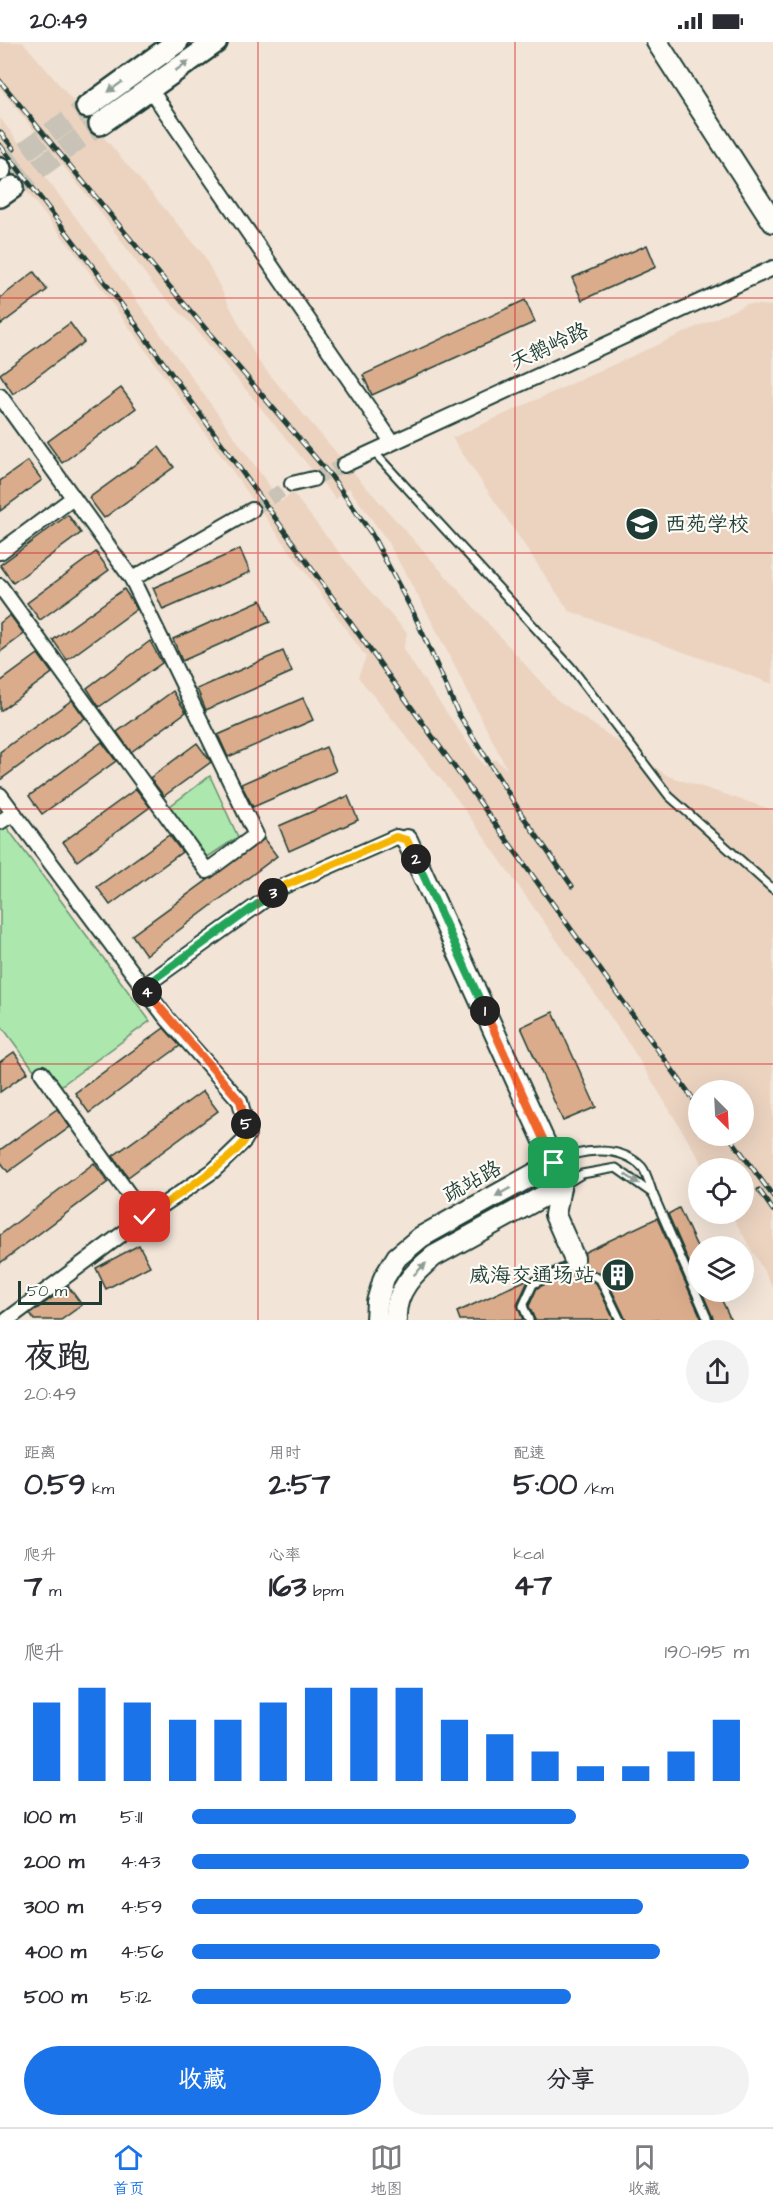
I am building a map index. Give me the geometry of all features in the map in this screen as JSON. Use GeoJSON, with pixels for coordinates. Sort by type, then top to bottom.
{"type":"FeatureCollection","features":[{"type":"Feature","properties":{"kind":"main road"},"geometry":{"type":"LineString","coordinates":[[87,107],[177,42]]}},
{"type":"Feature","properties":{"kind":"main road"},"geometry":{"type":"LineString","coordinates":[[100,124],[216,42]]}},
{"type":"Feature","properties":{"kind":"street"},"geometry":{"type":"LineString","coordinates":[[657,42],[773,222]]}},
{"type":"Feature","properties":{"kind":"street"},"geometry":{"type":"LineString","coordinates":[[150,89],[392,442]]}},
{"type":"Feature","properties":{"kind":"street","name":"天鹅岭路"},"geometry":{"type":"LineString","coordinates":[[344,465],[773,268]]}},
{"type":"Feature","properties":{"kind":"street"},"geometry":{"type":"LineString","coordinates":[[0,396],[132,579],[256,835],[207,871],[0,586]]}},
{"type":"Feature","properties":{"kind":"street"},"geometry":{"type":"LineString","coordinates":[[292,484],[313,479]]}},
{"type":"Feature","properties":{"kind":"street"},"geometry":{"type":"LineString","coordinates":[[0,552],[74,498]]}},
{"type":"Feature","properties":{"kind":"street"},"geometry":{"type":"LineString","coordinates":[[132,579],[252,510]]}},
{"type":"Feature","properties":{"kind":"street"},"geometry":{"type":"LineString","coordinates":[[0,795],[165,1016],[240,1101],[248,1134],[244,1141],[213,1171],[145,1217],[7,1320]]}},
{"type":"Feature","properties":{"kind":"street"},"geometry":{"type":"LineString","coordinates":[[0,822],[14,813]]}},
{"type":"Feature","properties":{"kind":"street"},"geometry":{"type":"LineString","coordinates":[[143,987],[284,886],[396,837],[407,840],[554,1163],[560,1187],[555,1215],[574,1258]]}},
{"type":"Feature","properties":{"kind":"street"},"geometry":{"type":"LineString","coordinates":[[42,1073],[145,1217]]}},
{"type":"Feature","properties":{"kind":"street","name":"疏站路"},"geometry":{"type":"LineString","coordinates":[[376,1320],[376,1302],[384,1278],[397,1257],[421,1237],[554,1163]]}},
{"type":"Feature","properties":{"kind":"street"},"geometry":{"type":"LineString","coordinates":[[396,1320],[399,1298],[417,1269],[434,1256],[560,1187]]}},
{"type":"Feature","properties":{"kind":"lane"},"geometry":{"type":"LineString","coordinates":[[373,451],[571,667],[669,796],[773,889]]}},
{"type":"Feature","properties":{"kind":"lane","name":"疏站路"},"geometry":{"type":"LineString","coordinates":[[554,1163],[568,1155],[602,1151],[625,1155],[643,1168],[708,1320]]}},
{"type":"Feature","properties":{"kind":"lane"},"geometry":{"type":"LineString","coordinates":[[560,1187],[582,1174],[616,1168],[653,1194]]}},
{"type":"Feature","properties":{"kind":"lane"},"geometry":{"type":"LineString","coordinates":[[529,1320],[523,1306],[533,1284],[571,1266],[600,1279],[620,1320]]}},
{"type":"Feature","properties":{"kind":"shaded area"},"geometry":{"type":"Polygon","coordinates":[[[0,42],[23,42],[203,254],[258,361],[359,479],[556,699],[668,776],[773,810],[773,1287],[754,1254],[754,1236],[744,1236],[737,1224],[754,1224],[754,1158],[699,1158],[692,1146],[754,1146],[754,1080],[688,1080],[688,1140],[633,1050],[457,799],[358,677],[366,657],[80,259],[0,158],[0,118],[96,244],[281,502],[292,492],[363,583],[407,633],[403,650],[484,766],[495,759],[507,769],[428,614],[386,539],[349,488],[336,499],[194,327],[154,286],[98,209],[0,88],[0,42]]]}},
{"type":"Feature","properties":{"kind":"shaded area","name":"西苑学校"},"geometry":{"type":"Polygon","coordinates":[[[747,304],[773,306],[773,684],[569,611],[452,438],[747,304]]]}},
{"type":"Feature","properties":{"kind":"green space"},"geometry":{"type":"Polygon","coordinates":[[[210,776],[238,837],[203,860],[166,809],[210,776]]]}},
{"type":"Feature","properties":{"kind":"green space"},"geometry":{"type":"Polygon","coordinates":[[[5,825],[150,1021],[51,1093],[0,1024],[0,828],[5,825]]]}},
{"type":"Feature","properties":{"kind":"building"},"geometry":{"type":"Polygon","coordinates":[[[647,245],[656,267],[582,300],[572,278],[647,245]]]}},
{"type":"Feature","properties":{"kind":"building"},"geometry":{"type":"Polygon","coordinates":[[[34,272],[47,290],[0,325],[0,298],[34,272]]]}},
{"type":"Feature","properties":{"kind":"building"},"geometry":{"type":"Polygon","coordinates":[[[525,300],[535,322],[372,395],[363,375],[525,300]]]}},
{"type":"Feature","properties":{"kind":"building"},"geometry":{"type":"Polygon","coordinates":[[[70,323],[84,342],[13,394],[0,374],[70,323]]]}},
{"type":"Feature","properties":{"kind":"building"},"geometry":{"type":"Polygon","coordinates":[[[121,388],[136,408],[62,463],[47,442],[121,388]]]}},
{"type":"Feature","properties":{"kind":"building"},"geometry":{"type":"Polygon","coordinates":[[[159,447],[174,467],[104,518],[89,498],[159,447]]]}},
{"type":"Feature","properties":{"kind":"building"},"geometry":{"type":"Polygon","coordinates":[[[28,461],[42,480],[0,511],[0,481],[28,461]]]}},
{"type":"Feature","properties":{"kind":"building"},"geometry":{"type":"Polygon","coordinates":[[[68,515],[81,533],[13,583],[0,565],[68,515]]]}},
{"type":"Feature","properties":{"kind":"building"},"geometry":{"type":"Polygon","coordinates":[[[240,549],[250,572],[163,610],[153,588],[240,549]]]}},
{"type":"Feature","properties":{"kind":"building"},"geometry":{"type":"Polygon","coordinates":[[[96,552],[109,570],[40,620],[27,603],[96,552]]]}},
{"type":"Feature","properties":{"kind":"building"},"geometry":{"type":"Polygon","coordinates":[[[124,589],[137,609],[67,660],[53,640],[124,589]]]}},
{"type":"Feature","properties":{"kind":"building"},"geometry":{"type":"Polygon","coordinates":[[[261,600],[270,622],[182,661],[173,639],[261,600]]]}},
{"type":"Feature","properties":{"kind":"building"},"geometry":{"type":"Polygon","coordinates":[[[10,615],[24,634],[0,652],[0,623],[10,615]]]}},
{"type":"Feature","properties":{"kind":"building"},"geometry":{"type":"Polygon","coordinates":[[[150,641],[162,663],[99,707],[87,688],[150,641]]]}},
{"type":"Feature","properties":{"kind":"building"},"geometry":{"type":"Polygon","coordinates":[[[283,651],[292,672],[206,710],[197,689],[283,651]]]}},
{"type":"Feature","properties":{"kind":"building"},"geometry":{"type":"Polygon","coordinates":[[[38,654],[52,673],[0,711],[0,682],[38,654]]]}},
{"type":"Feature","properties":{"kind":"building"},"geometry":{"type":"Polygon","coordinates":[[[173,691],[186,712],[131,752],[117,732],[173,691]]]}},
{"type":"Feature","properties":{"kind":"building"},"geometry":{"type":"Polygon","coordinates":[[[303,698],[313,720],[228,757],[218,735],[303,698]]]}},
{"type":"Feature","properties":{"kind":"building"},"geometry":{"type":"Polygon","coordinates":[[[72,700],[85,718],[0,780],[0,752],[72,700]]]}},
{"type":"Feature","properties":{"kind":"building"},"geometry":{"type":"Polygon","coordinates":[[[102,742],[116,761],[42,814],[29,796],[102,742]]]}},
{"type":"Feature","properties":{"kind":"building"},"geometry":{"type":"Polygon","coordinates":[[[197,743],[211,762],[164,796],[150,778],[197,743]]]}},
{"type":"Feature","properties":{"kind":"building"},"geometry":{"type":"Polygon","coordinates":[[[326,747],[336,771],[253,807],[241,784],[326,747]]]}},
{"type":"Feature","properties":{"kind":"building"},"geometry":{"type":"Polygon","coordinates":[[[136,789],[150,807],[77,861],[63,842],[136,789]]]}},
{"type":"Feature","properties":{"kind":"building"},"geometry":{"type":"Polygon","coordinates":[[[348,796],[358,820],[289,851],[279,826],[348,796]]]}},
{"type":"Feature","properties":{"kind":"building"},"geometry":{"type":"Polygon","coordinates":[[[169,835],[182,852],[110,905],[97,887],[169,835]]]}},
{"type":"Feature","properties":{"kind":"building"},"geometry":{"type":"Polygon","coordinates":[[[264,839],[277,856],[146,955],[132,935],[264,839]]]}},
{"type":"Feature","properties":{"kind":"building"},"geometry":{"type":"Polygon","coordinates":[[[553,1012],[596,1107],[563,1121],[521,1027],[553,1012]]]}},
{"type":"Feature","properties":{"kind":"building"},"geometry":{"type":"Polygon","coordinates":[[[164,1028],[180,1046],[89,1113],[75,1093],[164,1028]]]}},
{"type":"Feature","properties":{"kind":"building"},"geometry":{"type":"Polygon","coordinates":[[[14,1052],[28,1072],[0,1092],[0,1062],[14,1052]]]}},
{"type":"Feature","properties":{"kind":"building"},"geometry":{"type":"Polygon","coordinates":[[[203,1091],[218,1111],[128,1177],[113,1156],[203,1091]]]}},
{"type":"Feature","properties":{"kind":"building"},"geometry":{"type":"Polygon","coordinates":[[[57,1109],[70,1127],[8,1172],[0,1161],[0,1150],[57,1109]]]}},
{"type":"Feature","properties":{"kind":"building"},"geometry":{"type":"Polygon","coordinates":[[[94,1163],[108,1182],[0,1263],[0,1235],[94,1163]]]}},
{"type":"Feature","properties":{"kind":"building"},"geometry":{"type":"Polygon","coordinates":[[[679,1208],[692,1236],[688,1236],[688,1260],[668,1214],[679,1208]]]}},
{"type":"Feature","properties":{"kind":"building"},"geometry":{"type":"Polygon","coordinates":[[[657,1218],[688,1288],[688,1302],[694,1302],[702,1320],[626,1320],[605,1276],[583,1265],[585,1252],[657,1218]]]}},
{"type":"Feature","properties":{"kind":"building"},"geometry":{"type":"Polygon","coordinates":[[[139,1245],[150,1266],[106,1289],[96,1268],[139,1245]]]}},
{"type":"Feature","properties":{"kind":"building"},"geometry":{"type":"Polygon","coordinates":[[[563,1263],[528,1281],[517,1305],[523,1320],[460,1320],[457,1312],[563,1263]]]}},
{"type":"Feature","properties":{"kind":"building"},"geometry":{"type":"Polygon","coordinates":[[[571,1272],[596,1283],[614,1320],[535,1320],[529,1306],[537,1288],[571,1272]]]}},
{"type":"Feature","properties":{"kind":"building"},"geometry":{"type":"Polygon","coordinates":[[[68,1286],[82,1305],[61,1320],[34,1320],[30,1314],[68,1286]]]}},
{"type":"Feature","properties":{"kind":"building"},"geometry":{"type":"Polygon","coordinates":[[[706,1302],[723,1302],[731,1320],[714,1320],[706,1302]]]}},
{"type":"Feature","properties":{"kind":"tunnel"},"geometry":{"type":"LineString","coordinates":[[0,169],[87,107]]}},
{"type":"Feature","properties":{"kind":"tunnel"},"geometry":{"type":"LineString","coordinates":[[13,187],[100,124]]}},
{"type":"Feature","properties":{"kind":"tunnel"},"geometry":{"type":"LineString","coordinates":[[313,479],[344,465]]}},
{"type":"Feature","properties":{"kind":"tunnel"},"geometry":{"type":"LineString","coordinates":[[252,510],[292,484]]}},
{"type":"Feature","properties":{"kind":"railway"},"geometry":{"type":"LineString","coordinates":[[0,81],[170,287],[331,476],[371,533],[414,614],[458,713],[522,815],[572,886]]}},
{"type":"Feature","properties":{"kind":"railway"},"geometry":{"type":"LineString","coordinates":[[0,132],[14,149]]}},
{"type":"Feature","properties":{"kind":"railway"},"geometry":{"type":"LineString","coordinates":[[0,145],[119,301],[688,1092]]}},
{"type":"Feature","properties":{"kind":"railway"},"geometry":{"type":"LineString","coordinates":[[736,1146],[773,1196]]}},
{"type":"Feature","properties":{"kind":"railway"},"geometry":{"type":"LineString","coordinates":[[759,1190],[773,1210]]}},
{"type":"Feature","properties":{"kind":"place","name":"西苑学校"},"geometry":{"type":"Point","coordinates":[642,524]}},
{"type":"Feature","properties":{"kind":"place","name":"威海交通场站"},"geometry":{"type":"Point","coordinates":[618,1275]}},
{"type":"Feature","properties":{"kind":"route"},"geometry":{"type":"LineString","coordinates":[[145,1217],[213,1171],[244,1141],[248,1134],[240,1101],[165,1016],[143,987],[284,886],[396,837],[407,840],[554,1163]]}}]}
